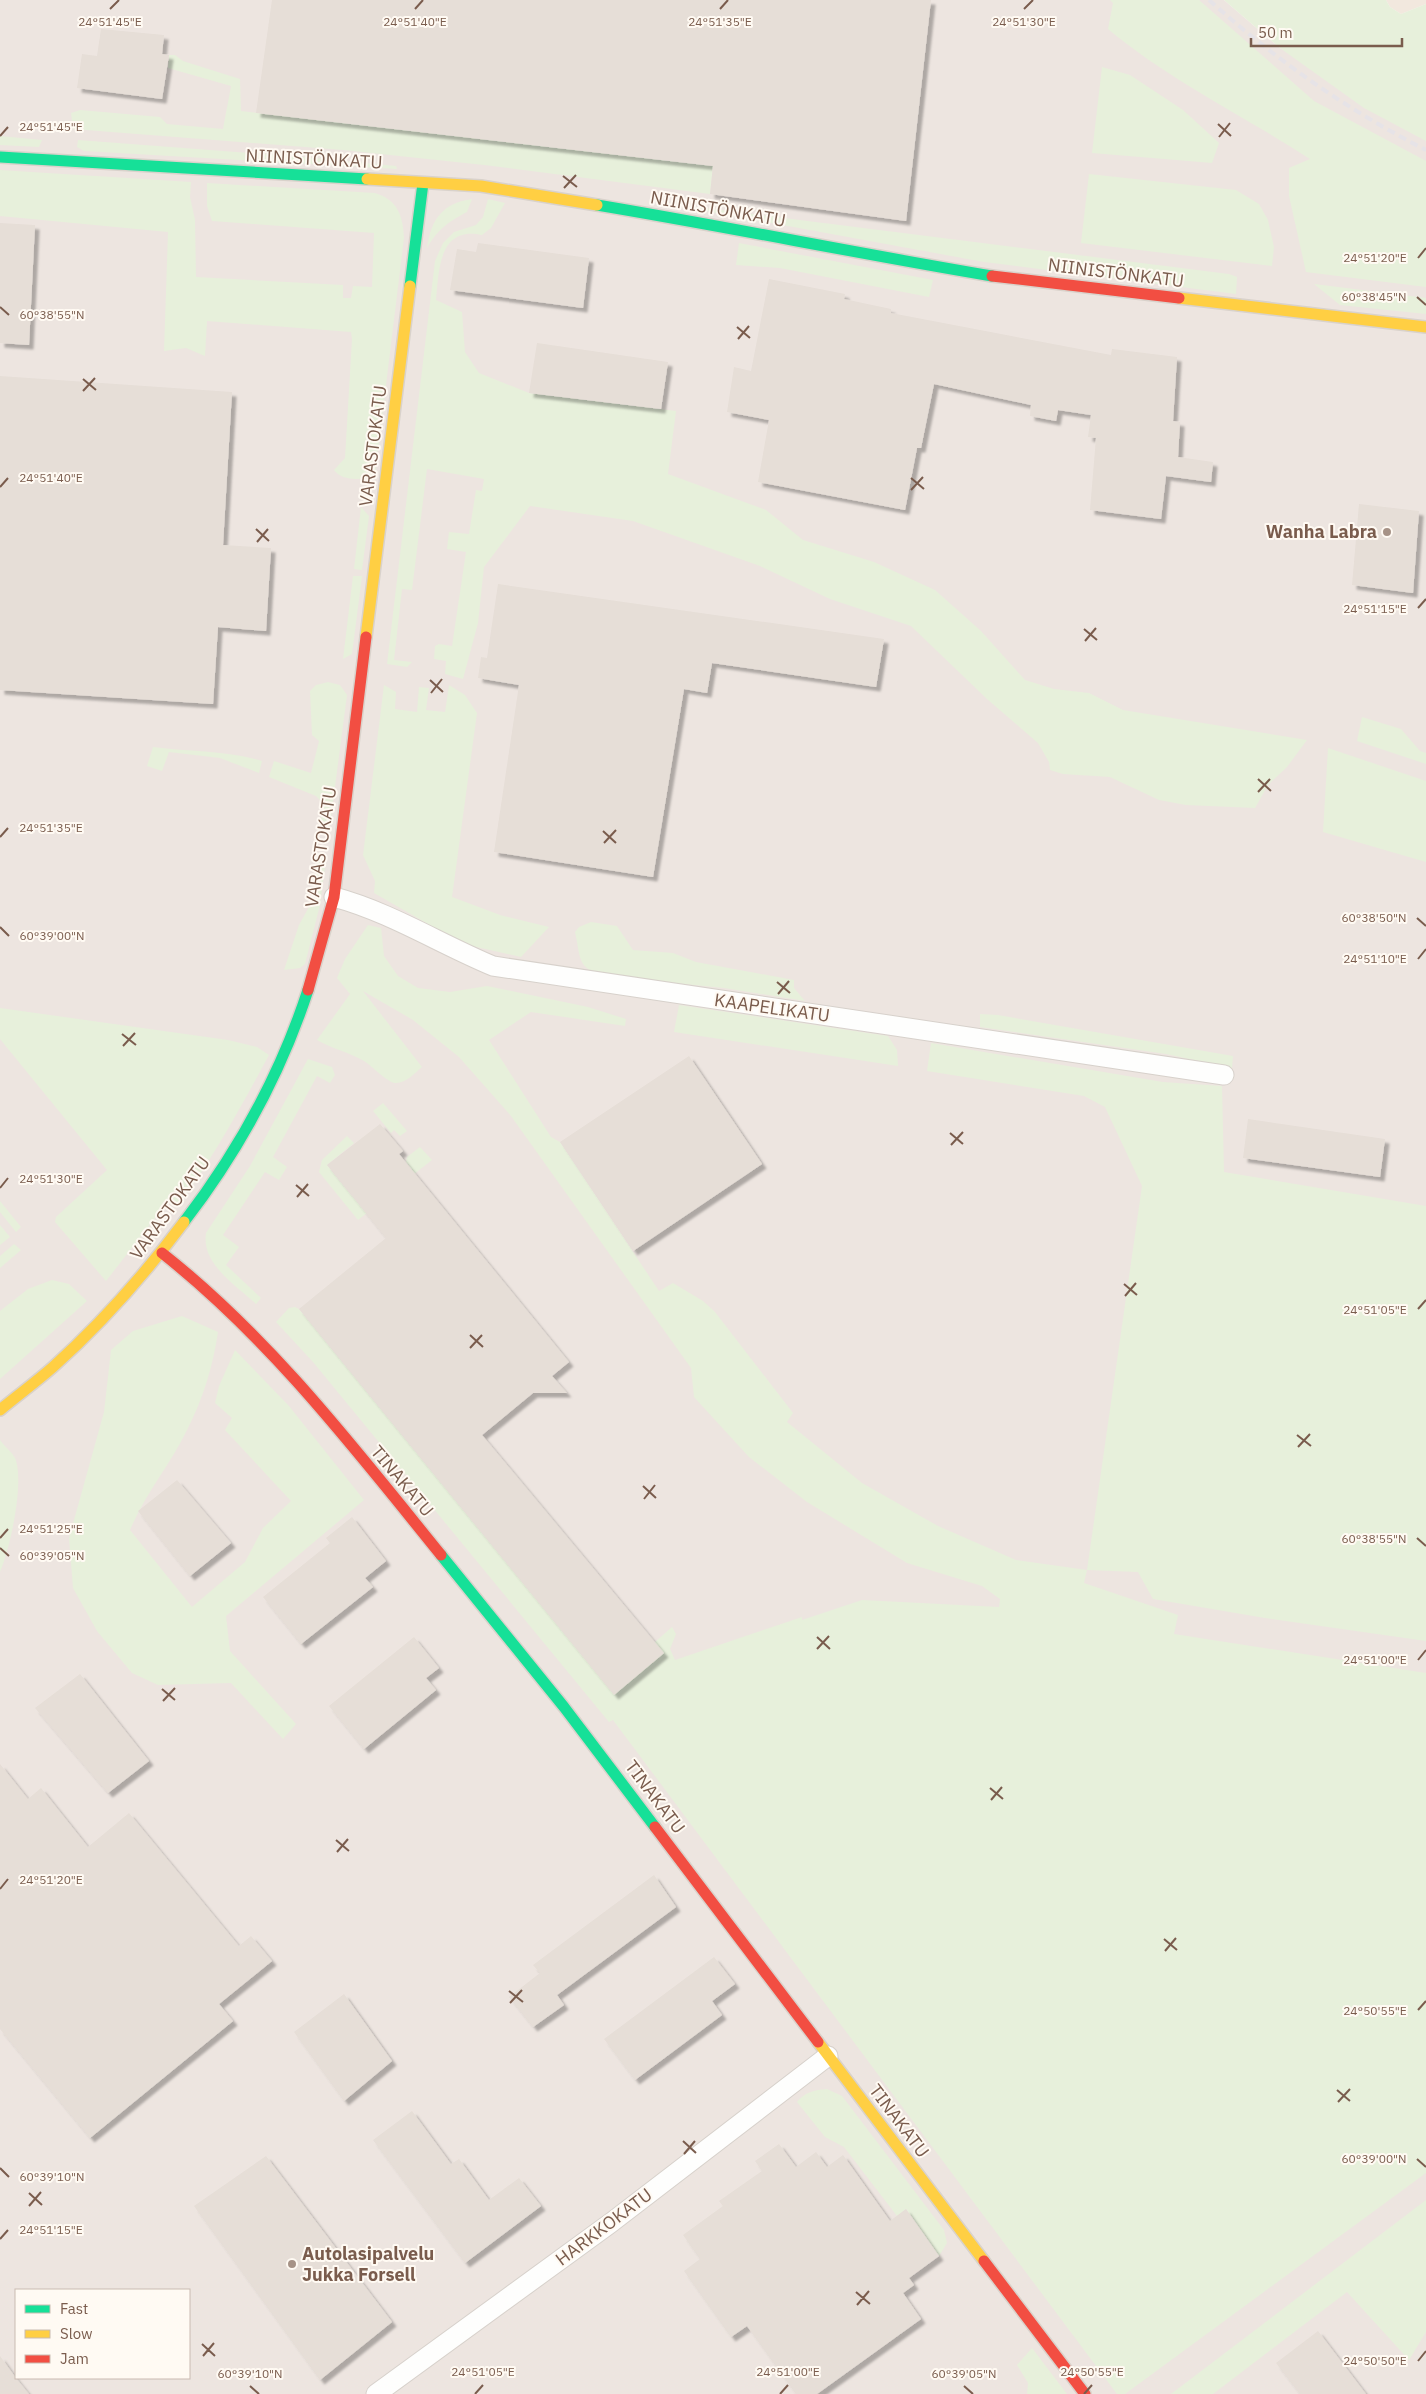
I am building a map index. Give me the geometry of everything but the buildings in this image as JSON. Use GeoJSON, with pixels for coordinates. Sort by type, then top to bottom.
{"type":"FeatureCollection","features":[{"type":"Feature","properties":{"kind":"street","name":"NIINISTÖNKATU"},"geometry":{"type":"LineString","coordinates":[[0,157],[481,186],[730,227],[861,254],[1000,276],[1426,327]]}},
{"type":"Feature","properties":{"kind":"street","name":"VARASTOKATU"},"geometry":{"type":"LineString","coordinates":[[0,1410],[54,1367],[111,1310],[162,1253],[226,1161],[270,1081],[290,1039],[309,990],[334,897],[423,183]]}},
{"type":"Feature","properties":{"kind":"street","name":"KAAPELIKATU"},"geometry":{"type":"LineString","coordinates":[[334,897],[364,905],[459,952],[493,966],[1224,1075]]}},
{"type":"Feature","properties":{"kind":"street","name":"TINAKATU"},"geometry":{"type":"LineString","coordinates":[[162,1253],[185,1271],[277,1359],[374,1473],[570,1714],[1086,2394]]}},
{"type":"Feature","properties":{"kind":"street","name":"HARKKOKATU"},"geometry":{"type":"LineString","coordinates":[[376,2394],[612,2222],[828,2056]]}},
{"type":"Feature","properties":{"kind":"shaded area"},"geometry":{"type":"Polygon","coordinates":[[[0,0],[1224,0],[1280,48],[1426,120],[1426,2394],[0,2394],[0,0]]]}},
{"type":"Feature","properties":{"kind":"shaded area"},"geometry":{"type":"Polygon","coordinates":[[[1386,0],[1426,0],[1426,4],[1401,14],[1390,7],[1386,0]]]}},
{"type":"Feature","properties":{"kind":"green space"},"geometry":{"type":"Polygon","coordinates":[[[1110,0],[1199,0],[1314,101],[1426,161],[1426,287],[1306,272],[1289,196],[1289,168],[1310,159],[1156,65],[1108,29],[1113,3],[1110,0]]]}},
{"type":"Feature","properties":{"kind":"green space"},"geometry":{"type":"Polygon","coordinates":[[[1224,0],[1386,0],[1390,7],[1401,14],[1426,4],[1426,141],[1364,108],[1280,48],[1224,0]]]}},
{"type":"Feature","properties":{"kind":"green space"},"geometry":{"type":"Polygon","coordinates":[[[169,55],[175,55],[183,61],[240,79],[241,111],[713,166],[710,194],[484,165],[343,150],[73,129],[71,113],[80,110],[160,117],[167,124],[223,129],[231,86],[168,68],[169,55]]]}},
{"type":"Feature","properties":{"kind":"green space"},"geometry":{"type":"Polygon","coordinates":[[[1102,67],[1130,75],[1183,110],[1219,143],[1212,163],[1092,153],[1102,67]]]}},
{"type":"Feature","properties":{"kind":"green space"},"geometry":{"type":"Polygon","coordinates":[[[0,136],[42,140],[39,147],[0,145],[0,136]]]}},
{"type":"Feature","properties":{"kind":"green space"},"geometry":{"type":"Polygon","coordinates":[[[78,140],[303,157],[396,166],[397,169],[84,151],[77,147],[78,140]]]}},
{"type":"Feature","properties":{"kind":"green space"},"geometry":{"type":"Polygon","coordinates":[[[0,170],[191,182],[190,197],[195,220],[196,277],[343,285],[343,298],[351,298],[353,286],[372,287],[374,233],[212,221],[207,206],[207,183],[375,193],[389,200],[398,210],[404,238],[375,475],[353,479],[343,477],[334,470],[345,458],[351,332],[207,321],[205,356],[186,348],[164,351],[168,232],[0,216],[0,170]]]}},
{"type":"Feature","properties":{"kind":"green space"},"geometry":{"type":"Polygon","coordinates":[[[1089,174],[1236,190],[1259,204],[1268,220],[1274,247],[1272,266],[1081,243],[1089,174]]]}},
{"type":"Feature","properties":{"kind":"green space"},"geometry":{"type":"Polygon","coordinates":[[[472,199],[467,212],[444,227],[427,248],[435,221],[440,214],[453,204],[472,199]]]}},
{"type":"Feature","properties":{"kind":"green space"},"geometry":{"type":"Polygon","coordinates":[[[488,199],[505,203],[491,228],[482,235],[468,234],[457,237],[449,243],[444,252],[438,276],[436,300],[462,312],[465,352],[479,373],[529,393],[676,411],[668,474],[766,510],[803,540],[874,562],[935,590],[981,631],[1025,680],[1054,689],[1089,693],[1123,710],[1307,740],[1287,767],[1268,785],[1255,808],[1186,805],[1159,800],[1110,777],[1063,774],[1050,770],[1049,762],[1038,743],[987,699],[911,626],[830,599],[760,566],[633,521],[530,506],[484,567],[478,623],[463,679],[445,674],[446,661],[434,659],[435,646],[439,644],[452,646],[466,552],[447,549],[449,532],[469,534],[476,490],[482,491],[484,479],[427,469],[412,590],[402,589],[394,660],[412,662],[407,667],[387,664],[435,261],[443,243],[454,232],[476,225],[483,217],[488,199]]]}},
{"type":"Feature","properties":{"kind":"green space"},"geometry":{"type":"Polygon","coordinates":[[[657,202],[1229,274],[1237,277],[1236,294],[984,262],[657,202]]]}},
{"type":"Feature","properties":{"kind":"green space"},"geometry":{"type":"Polygon","coordinates":[[[739,243],[933,280],[929,297],[780,268],[736,265],[739,243]]]}},
{"type":"Feature","properties":{"kind":"green space"},"geometry":{"type":"Polygon","coordinates":[[[1314,284],[1426,298],[1426,314],[1340,305],[1314,284]]]}},
{"type":"Feature","properties":{"kind":"green space"},"geometry":{"type":"Polygon","coordinates":[[[361,507],[369,516],[362,570],[354,569],[361,507]]]}},
{"type":"Feature","properties":{"kind":"green space"},"geometry":{"type":"Polygon","coordinates":[[[353,576],[362,576],[352,654],[343,659],[353,576]]]}},
{"type":"Feature","properties":{"kind":"green space"},"geometry":{"type":"Polygon","coordinates":[[[328,682],[340,685],[347,695],[330,825],[320,831],[323,803],[316,796],[269,777],[274,761],[311,773],[319,741],[312,735],[310,691],[316,685],[328,682]]]}},
{"type":"Feature","properties":{"kind":"green space"},"geometry":{"type":"Polygon","coordinates":[[[384,685],[396,692],[395,709],[417,712],[419,687],[429,688],[426,710],[445,712],[449,685],[465,695],[477,713],[452,897],[500,915],[549,927],[521,957],[472,946],[456,940],[374,893],[375,881],[363,855],[384,685]]]}},
{"type":"Feature","properties":{"kind":"green space"},"geometry":{"type":"Polygon","coordinates":[[[1362,717],[1401,729],[1420,751],[1426,753],[1426,764],[1357,741],[1362,717]]]}},
{"type":"Feature","properties":{"kind":"green space"},"geometry":{"type":"Polygon","coordinates":[[[153,747],[221,753],[262,761],[259,773],[220,758],[169,752],[162,771],[147,766],[153,747]]]}},
{"type":"Feature","properties":{"kind":"green space"},"geometry":{"type":"Polygon","coordinates":[[[1328,748],[1426,781],[1426,862],[1323,832],[1328,748]]]}},
{"type":"Feature","properties":{"kind":"green space"},"geometry":{"type":"Polygon","coordinates":[[[318,853],[326,859],[320,905],[305,964],[300,968],[284,970],[299,925],[314,898],[318,853]]]}},
{"type":"Feature","properties":{"kind":"green space"},"geometry":{"type":"Polygon","coordinates":[[[591,922],[617,926],[633,950],[673,953],[696,962],[794,980],[794,988],[805,1001],[724,988],[605,976],[596,973],[581,961],[575,932],[579,927],[591,922]]]}},
{"type":"Feature","properties":{"kind":"green space"},"geometry":{"type":"Polygon","coordinates":[[[368,925],[381,928],[384,956],[398,976],[418,988],[450,992],[487,986],[588,1007],[626,1019],[625,1026],[531,1012],[489,1040],[551,1137],[560,1142],[659,1291],[673,1283],[703,1301],[715,1312],[793,1413],[787,1422],[862,1483],[938,1526],[1016,1560],[1087,1570],[1084,1583],[1178,1615],[1174,1634],[1426,1673],[1426,2173],[1125,2394],[1117,2394],[613,1720],[609,1722],[313,1362],[276,1322],[289,1308],[295,1307],[299,1309],[614,1694],[655,1642],[672,1627],[676,1634],[670,1649],[675,1660],[802,1617],[802,1620],[862,1600],[999,1607],[1000,1599],[982,1586],[907,1563],[807,1502],[749,1457],[694,1397],[691,1368],[511,1116],[459,1057],[413,1020],[363,991],[422,1067],[406,1080],[395,1083],[388,1080],[364,1061],[317,1040],[350,994],[337,978],[345,959],[368,925]]]}},
{"type":"Feature","properties":{"kind":"green space"},"geometry":{"type":"Polygon","coordinates":[[[679,1005],[888,1036],[897,1050],[898,1066],[674,1032],[679,1005]]]}},
{"type":"Feature","properties":{"kind":"green space"},"geometry":{"type":"Polygon","coordinates":[[[0,1008],[228,1040],[257,1047],[269,1055],[215,1151],[191,1188],[178,1206],[169,1200],[106,1281],[55,1222],[56,1217],[107,1170],[0,1039],[0,1008]]]}},
{"type":"Feature","properties":{"kind":"green space"},"geometry":{"type":"Polygon","coordinates":[[[980,1014],[998,1015],[1233,1056],[1232,1068],[1166,1054],[980,1027],[980,1014]]]}},
{"type":"Feature","properties":{"kind":"green space"},"geometry":{"type":"Polygon","coordinates":[[[931,1043],[1163,1082],[1222,1086],[1224,1172],[1426,1206],[1426,1641],[1265,1618],[1153,1599],[1138,1572],[1087,1570],[1142,1186],[1105,1107],[1084,1096],[927,1071],[931,1043]]]}},
{"type":"Feature","properties":{"kind":"green space"},"geometry":{"type":"Polygon","coordinates":[[[308,1059],[332,1067],[335,1075],[330,1083],[317,1076],[273,1157],[287,1167],[279,1180],[265,1172],[223,1235],[239,1247],[226,1265],[261,1298],[256,1304],[214,1264],[206,1244],[206,1233],[250,1166],[308,1059]]]}},
{"type":"Feature","properties":{"kind":"green space"},"geometry":{"type":"Polygon","coordinates":[[[383,1103],[407,1131],[400,1136],[394,1130],[391,1133],[373,1111],[383,1103]]]}},
{"type":"Feature","properties":{"kind":"green space"},"geometry":{"type":"Polygon","coordinates":[[[347,1136],[354,1143],[327,1165],[351,1195],[372,1209],[358,1220],[319,1172],[322,1160],[347,1136]]]}},
{"type":"Feature","properties":{"kind":"green space"},"geometry":{"type":"Polygon","coordinates":[[[420,1147],[432,1160],[404,1182],[410,1167],[406,1162],[407,1157],[420,1147]]]}},
{"type":"Feature","properties":{"kind":"green space"},"geometry":{"type":"Polygon","coordinates":[[[0,1201],[21,1227],[16,1232],[0,1212],[0,1201]]]}},
{"type":"Feature","properties":{"kind":"green space"},"geometry":{"type":"Polygon","coordinates":[[[0,1225],[10,1237],[0,1245],[0,1225]]]}},
{"type":"Feature","properties":{"kind":"green space"},"geometry":{"type":"Polygon","coordinates":[[[14,1244],[21,1250],[0,1268],[0,1256],[14,1244]]]}},
{"type":"Feature","properties":{"kind":"green space"},"geometry":{"type":"Polygon","coordinates":[[[52,1280],[69,1284],[87,1301],[0,1379],[0,1311],[28,1289],[52,1280]]]}},
{"type":"Feature","properties":{"kind":"green space"},"geometry":{"type":"Polygon","coordinates":[[[182,1316],[218,1332],[207,1382],[193,1418],[180,1443],[143,1504],[130,1530],[192,1607],[245,1562],[263,1528],[291,1501],[225,1430],[232,1418],[215,1403],[219,1386],[235,1350],[289,1406],[364,1500],[226,1616],[230,1651],[296,1724],[283,1739],[231,1683],[158,1685],[132,1673],[97,1631],[73,1588],[69,1538],[104,1412],[111,1350],[133,1331],[182,1316]]]}},
{"type":"Feature","properties":{"kind":"green space"},"geometry":{"type":"Polygon","coordinates":[[[0,1440],[15,1458],[18,1469],[18,1482],[12,1532],[0,1572],[0,1440]]]}},
{"type":"Feature","properties":{"kind":"green space"},"geometry":{"type":"Polygon","coordinates":[[[827,2089],[842,2096],[944,2230],[947,2243],[939,2256],[906,2209],[897,2216],[844,2147],[825,2137],[797,2102],[810,2092],[827,2089]]]}},
{"type":"Feature","properties":{"kind":"green space"},"geometry":{"type":"Polygon","coordinates":[[[1426,2200],[1426,2332],[1409,2360],[1347,2292],[1213,2394],[1171,2394],[1426,2200]]]}},
{"type":"Feature","properties":{"kind":"green space"},"geometry":{"type":"Polygon","coordinates":[[[1032,2348],[1067,2394],[1027,2394],[1028,2383],[1017,2365],[1032,2348]]]}},
{"type":"Feature","properties":{"kind":"railway"},"geometry":{"type":"LineString","coordinates":[[1209,0],[1260,43],[1340,101],[1426,150]]}},
{"type":"Feature","properties":{"kind":"traffic: fast"},"geometry":{"type":"LineString","coordinates":[[0,157],[367,179]]}},
{"type":"Feature","properties":{"kind":"traffic: fast"},"geometry":{"type":"LineString","coordinates":[[410,286],[423,183]]}},
{"type":"Feature","properties":{"kind":"traffic: fast"},"geometry":{"type":"LineString","coordinates":[[597,205],[992,276]]}},
{"type":"Feature","properties":{"kind":"traffic: fast"},"geometry":{"type":"LineString","coordinates":[[184,1222],[222,1168],[256,1111],[285,1052],[308,990]]}},
{"type":"Feature","properties":{"kind":"traffic: fast"},"geometry":{"type":"LineString","coordinates":[[441,1555],[564,1707],[655,1827]]}},
{"type":"Feature","properties":{"kind":"traffic: slow"},"geometry":{"type":"LineString","coordinates":[[367,179],[481,186],[597,205]]}},
{"type":"Feature","properties":{"kind":"traffic: slow"},"geometry":{"type":"LineString","coordinates":[[366,637],[410,286]]}},
{"type":"Feature","properties":{"kind":"traffic: slow"},"geometry":{"type":"LineString","coordinates":[[1179,298],[1426,327]]}},
{"type":"Feature","properties":{"kind":"traffic: slow"},"geometry":{"type":"LineString","coordinates":[[0,1410],[53,1367],[89,1333],[138,1279],[184,1222]]}},
{"type":"Feature","properties":{"kind":"traffic: slow"},"geometry":{"type":"LineString","coordinates":[[818,2042],[984,2261]]}},
{"type":"Feature","properties":{"kind":"traffic: jam"},"geometry":{"type":"LineString","coordinates":[[992,276],[1179,298]]}},
{"type":"Feature","properties":{"kind":"traffic: jam"},"geometry":{"type":"LineString","coordinates":[[308,990],[334,897],[366,637]]}},
{"type":"Feature","properties":{"kind":"traffic: jam"},"geometry":{"type":"LineString","coordinates":[[162,1253],[239,1321],[275,1358],[343,1435],[441,1555]]}},
{"type":"Feature","properties":{"kind":"traffic: jam"},"geometry":{"type":"LineString","coordinates":[[655,1827],[818,2042]]}},
{"type":"Feature","properties":{"kind":"traffic: jam"},"geometry":{"type":"LineString","coordinates":[[984,2261],[1085,2394]]}},
{"type":"Feature","properties":{"kind":"place","name":"Wanha Labra"},"geometry":{"type":"Point","coordinates":[1387,532]}},
{"type":"Feature","properties":{"kind":"place","name":"Autolasipalvelu Jukka Forsell"},"geometry":{"type":"Point","coordinates":[292,2264]}}]}
